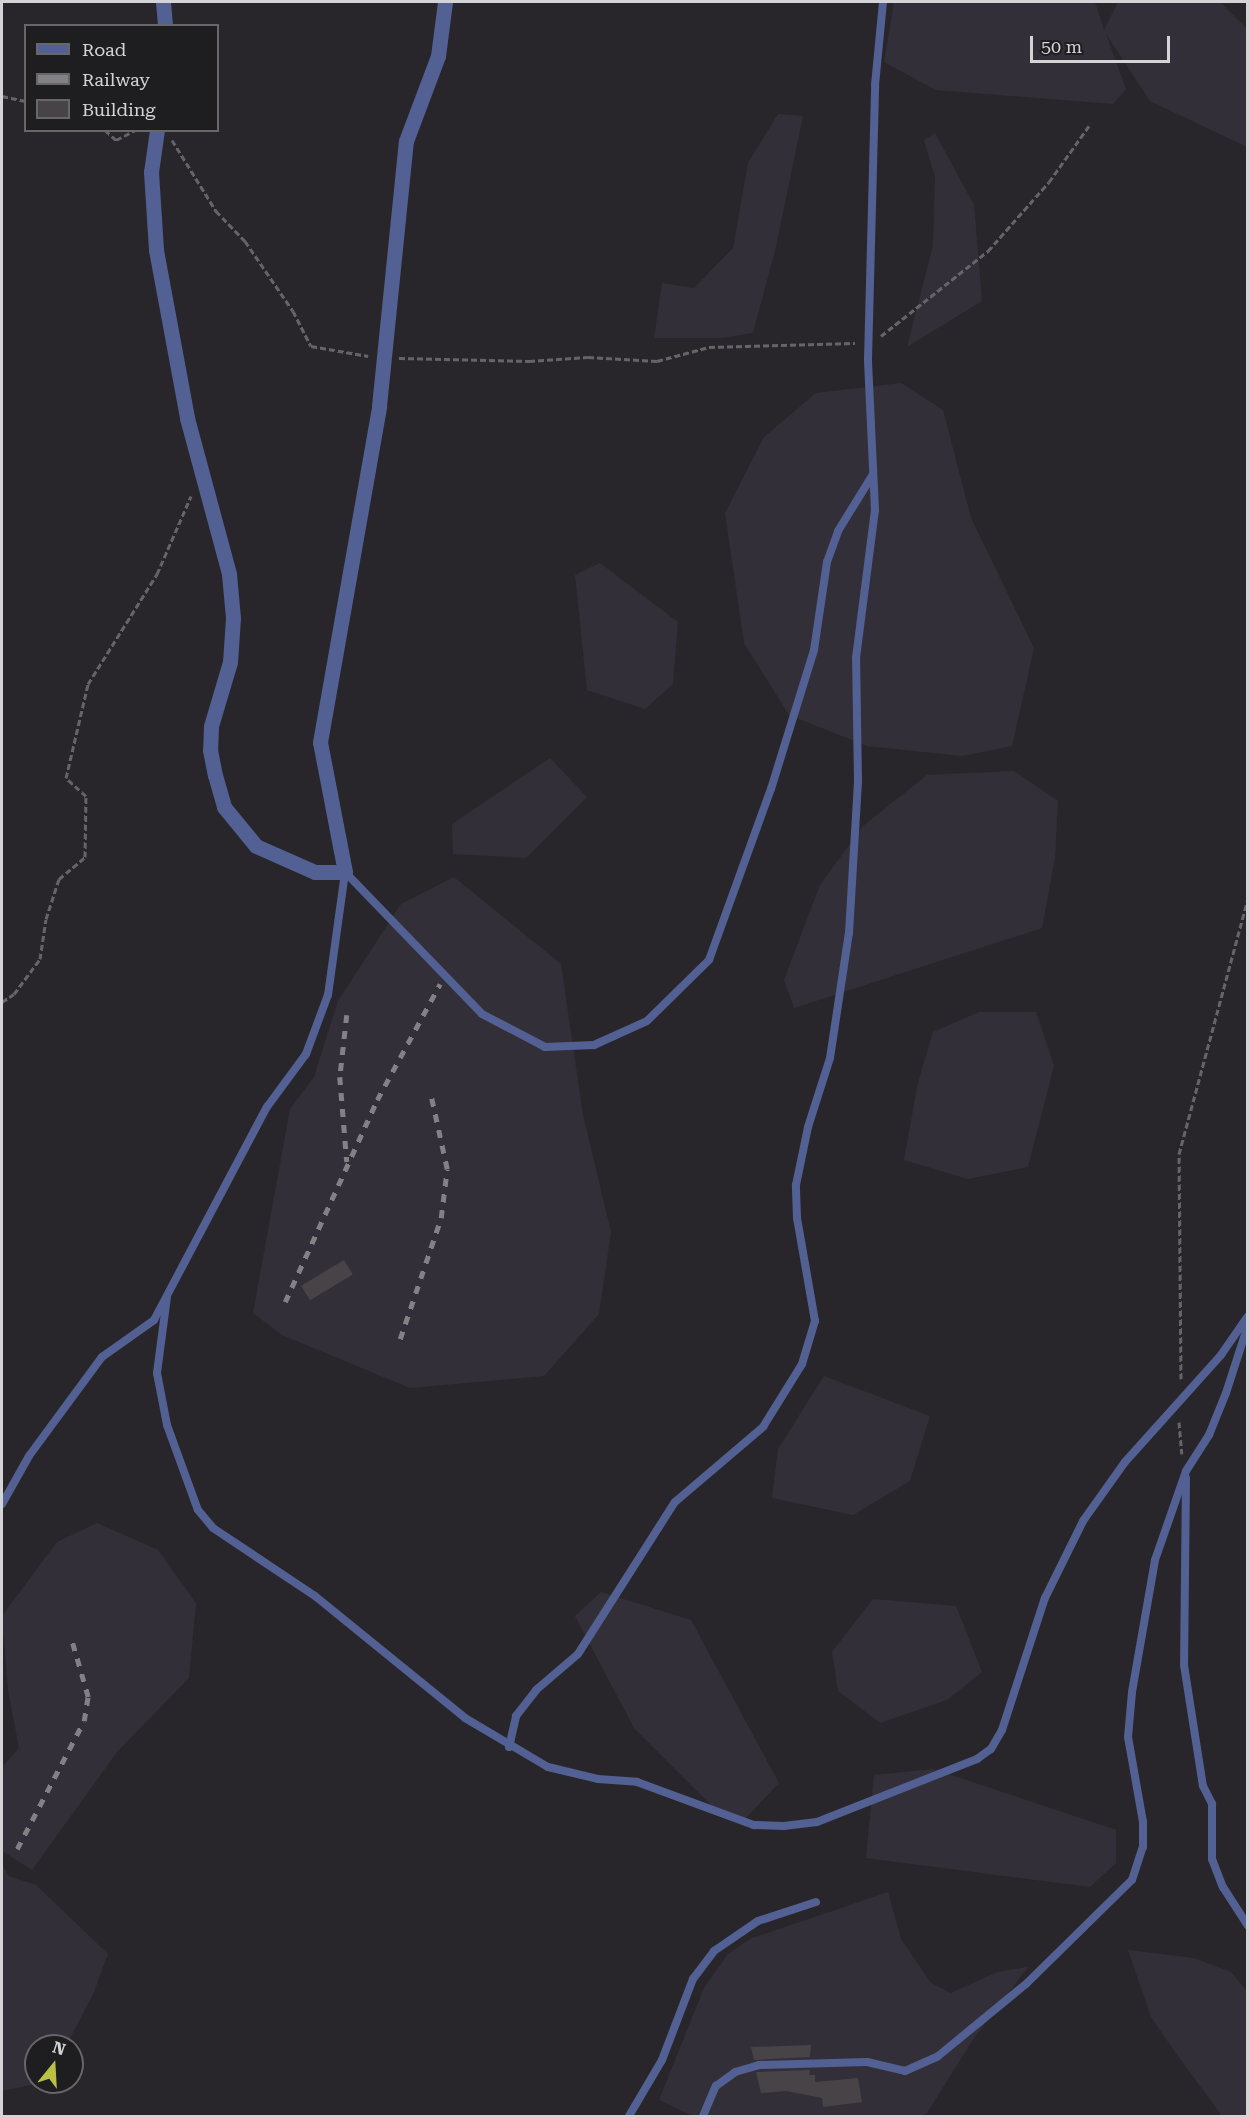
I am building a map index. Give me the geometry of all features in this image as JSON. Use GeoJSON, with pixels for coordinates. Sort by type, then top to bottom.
{"type":"FeatureCollection","features":[{"type":"Feature","properties":{"kind":"street"},"geometry":{"type":"LineString","coordinates":[[164,2],[165,24]]}},
{"type":"Feature","properties":{"kind":"street"},"geometry":{"type":"LineString","coordinates":[[157,132],[151,172],[156,250],[172,345],[229,574],[233,618],[230,662],[211,726],[210,750],[224,807],[256,846],[315,872],[345,872],[320,742],[379,406],[381,358],[406,141],[438,56],[445,2]]}},
{"type":"Feature","properties":{"kind":"lane"},"geometry":{"type":"LineString","coordinates":[[509,1746],[516,1716],[536,1690],[578,1654],[675,1502],[763,1427],[802,1364],[815,1321],[797,1218],[796,1185],[830,1058],[849,933],[858,781],[856,658],[876,510],[872,476],[868,341],[875,85],[883,2]]}},
{"type":"Feature","properties":{"kind":"lane"},"geometry":{"type":"LineString","coordinates":[[345,872],[482,1014],[545,1047],[594,1045],[647,1021],[710,960],[814,650],[827,562],[838,531],[872,476]]}},
{"type":"Feature","properties":{"kind":"lane"},"geometry":{"type":"LineString","coordinates":[[2,1504],[29,1456],[102,1357],[154,1320],[267,1107],[306,1054],[328,994],[345,872]]}},
{"type":"Feature","properties":{"kind":"lane"},"geometry":{"type":"LineString","coordinates":[[167,1297],[157,1373],[167,1425],[198,1510],[213,1528],[315,1596],[465,1718],[548,1767],[598,1779],[637,1782],[754,1825],[784,1826],[817,1822],[977,1759],[991,1749],[1002,1730],[1045,1598],[1083,1521],[1125,1462],[1180,1398],[1221,1355],[1248,1316]]}},
{"type":"Feature","properties":{"kind":"lane"},"geometry":{"type":"LineString","coordinates":[[704,2116],[716,2086],[735,2072],[759,2065],[867,2062],[905,2071],[937,2057],[1026,1984],[1132,1880],[1140,1865],[1143,1830],[1128,1737],[1132,1692],[1155,1560],[1186,1471],[1213,1425],[1248,1325]]}},
{"type":"Feature","properties":{"kind":"lane"},"geometry":{"type":"LineString","coordinates":[[1186,1471],[1184,1665],[1203,1785],[1212,1804],[1212,1859],[1223,1887],[1248,1926]]}},
{"type":"Feature","properties":{"kind":"lane"},"geometry":{"type":"LineString","coordinates":[[628,2116],[662,2060],[693,1979],[714,1951],[758,1921],[816,1902]]}},
{"type":"Feature","properties":{"kind":"path"},"geometry":{"type":"LineString","coordinates":[[2,96],[24,101]]}},
{"type":"Feature","properties":{"kind":"path"},"geometry":{"type":"LineString","coordinates":[[166,132],[189,162],[216,211],[245,241],[293,311],[311,346],[381,358],[529,361],[588,357],[657,362],[709,347],[840,346],[876,340],[988,251],[1049,182],[1091,123]]}},
{"type":"Feature","properties":{"kind":"path"},"geometry":{"type":"LineString","coordinates":[[107,132],[116,140],[132,132]]}},
{"type":"Feature","properties":{"kind":"path"},"geometry":{"type":"LineString","coordinates":[[2,1002],[14,994],[40,959],[46,919],[60,879],[85,857],[86,796],[66,778],[88,684],[156,574],[202,472]]}},
{"type":"Feature","properties":{"kind":"path"},"geometry":{"type":"LineString","coordinates":[[1186,1471],[1178,1440],[1183,1334],[1179,1154],[1248,898]]}},
{"type":"Feature","properties":{"kind":"shaded area"},"geometry":{"type":"Polygon","coordinates":[[[894,2],[1095,2],[1104,30],[1118,2],[1220,2],[1247,29],[1247,147],[1150,101],[1106,34],[1126,89],[1113,104],[936,90],[884,62],[894,2]]]}},
{"type":"Feature","properties":{"kind":"shaded area"},"geometry":{"type":"Polygon","coordinates":[[[778,114],[803,116],[776,247],[753,333],[721,338],[654,338],[662,283],[694,288],[733,248],[748,163],[778,114]]]}},
{"type":"Feature","properties":{"kind":"shaded area"},"geometry":{"type":"Polygon","coordinates":[[[935,133],[974,205],[982,301],[907,347],[933,246],[935,177],[924,140],[935,133]]]}},
{"type":"Feature","properties":{"kind":"shaded area"},"geometry":{"type":"Polygon","coordinates":[[[901,383],[943,410],[971,518],[1034,648],[1012,746],[962,756],[867,746],[789,715],[744,643],[725,513],[764,437],[816,393],[901,383]]]}},
{"type":"Feature","properties":{"kind":"shaded area"},"geometry":{"type":"Polygon","coordinates":[[[600,563],[678,622],[673,684],[645,709],[587,690],[575,575],[600,563]]]}},
{"type":"Feature","properties":{"kind":"shaded area"},"geometry":{"type":"Polygon","coordinates":[[[550,758],[587,797],[526,858],[453,854],[452,824],[550,758]]]}},
{"type":"Feature","properties":{"kind":"shaded area"},"geometry":{"type":"Polygon","coordinates":[[[1014,771],[1058,801],[1055,858],[1042,928],[794,1008],[784,980],[820,885],[863,826],[927,775],[1014,771]]]}},
{"type":"Feature","properties":{"kind":"shaded area"},"geometry":{"type":"Polygon","coordinates":[[[454,877],[561,964],[583,1115],[611,1232],[599,1314],[544,1376],[410,1388],[282,1335],[253,1313],[290,1109],[314,1077],[338,1001],[401,904],[454,877]]]}},
{"type":"Feature","properties":{"kind":"shaded area"},"geometry":{"type":"Polygon","coordinates":[[[979,1012],[1036,1012],[1054,1066],[1028,1167],[968,1179],[904,1160],[918,1082],[933,1032],[979,1012]]]}},
{"type":"Feature","properties":{"kind":"shaded area"},"geometry":{"type":"Polygon","coordinates":[[[824,1376],[930,1416],[910,1481],[853,1515],[772,1498],[778,1449],[824,1376]]]}},
{"type":"Feature","properties":{"kind":"shaded area"},"geometry":{"type":"Polygon","coordinates":[[[97,1523],[158,1550],[196,1603],[189,1678],[117,1752],[32,1870],[2,1851],[2,1767],[19,1748],[8,1690],[2,1616],[57,1542],[97,1523]]]}},
{"type":"Feature","properties":{"kind":"shaded area"},"geometry":{"type":"Polygon","coordinates":[[[601,1592],[691,1620],[779,1783],[745,1819],[717,1811],[634,1728],[575,1616],[601,1592]]]}},
{"type":"Feature","properties":{"kind":"shaded area"},"geometry":{"type":"Polygon","coordinates":[[[873,1599],[956,1606],[982,1672],[947,1700],[880,1723],[838,1691],[832,1652],[873,1599]]]}},
{"type":"Feature","properties":{"kind":"shaded area"},"geometry":{"type":"Polygon","coordinates":[[[933,1769],[1116,1830],[1116,1863],[1090,1887],[866,1858],[874,1775],[933,1769]]]}},
{"type":"Feature","properties":{"kind":"shaded area"},"geometry":{"type":"Polygon","coordinates":[[[2,1865],[9,1876],[36,1885],[108,1954],[94,1992],[72,2034],[24,2034],[24,2086],[2,2091],[2,1865]]]}},
{"type":"Feature","properties":{"kind":"shaded area"},"geometry":{"type":"Polygon","coordinates":[[[888,1892],[901,1939],[931,1983],[951,1993],[997,1972],[1028,1967],[972,2041],[927,2113],[922,2116],[693,2116],[659,2100],[704,1988],[728,1954],[750,1939],[888,1892]]]}},
{"type":"Feature","properties":{"kind":"shaded area"},"geometry":{"type":"Polygon","coordinates":[[[1128,1950],[1194,1958],[1231,1972],[1247,1991],[1247,2116],[1222,2116],[1175,2052],[1151,2017],[1128,1950]]]}},
{"type":"Feature","properties":{"kind":"building"},"geometry":{"type":"Polygon","coordinates":[[[344,1260],[353,1275],[310,1300],[301,1286],[344,1260]]]}},
{"type":"Feature","properties":{"kind":"building"},"geometry":{"type":"Polygon","coordinates":[[[811,2045],[810,2057],[754,2060],[751,2047],[811,2045]]]}},
{"type":"Feature","properties":{"kind":"building"},"geometry":{"type":"Polygon","coordinates":[[[810,2070],[809,2075],[815,2075],[815,2082],[858,2078],[862,2102],[823,2107],[822,2098],[786,2091],[761,2093],[756,2072],[810,2070]]]}},
{"type":"Feature","properties":{"kind":"railway"},"geometry":{"type":"LineString","coordinates":[[285,1302],[377,1100],[440,984]]}},
{"type":"Feature","properties":{"kind":"railway"},"geometry":{"type":"LineString","coordinates":[[347,1015],[340,1077],[347,1162]]}},
{"type":"Feature","properties":{"kind":"railway"},"geometry":{"type":"LineString","coordinates":[[400,1339],[441,1218],[447,1169],[430,1092]]}},
{"type":"Feature","properties":{"kind":"railway"},"geometry":{"type":"LineString","coordinates":[[17,1849],[84,1721],[88,1697],[71,1638]]}}]}
